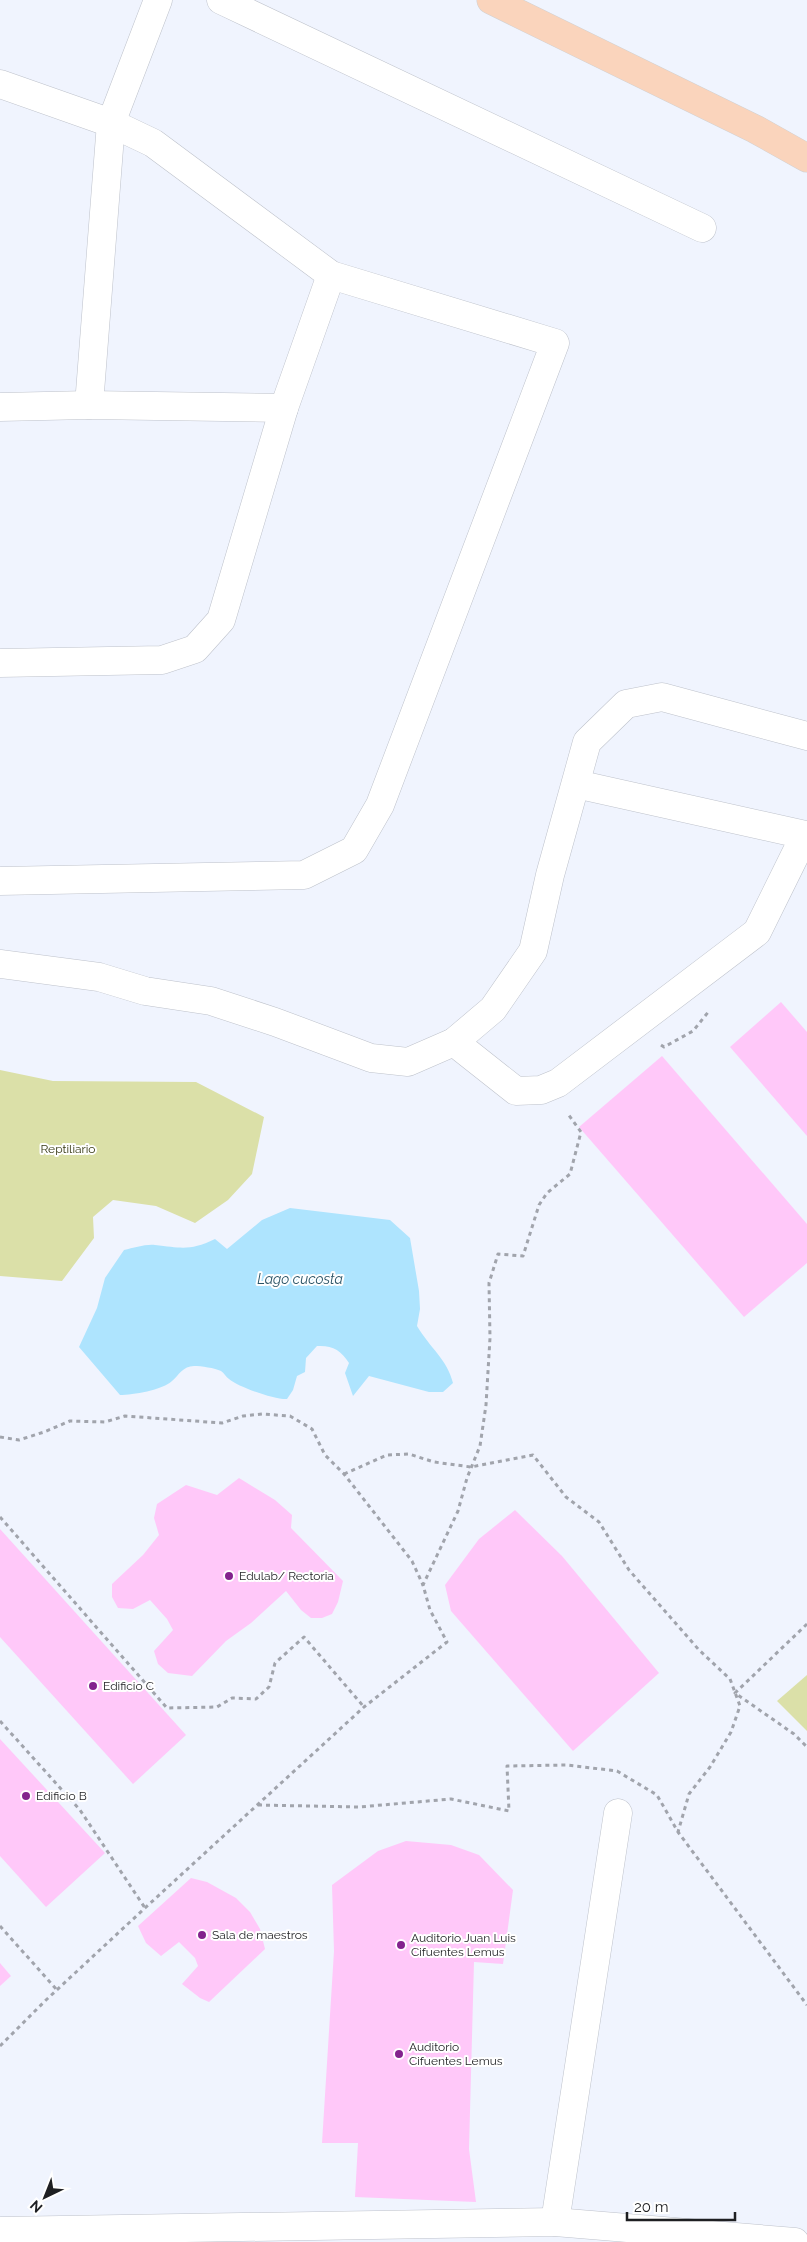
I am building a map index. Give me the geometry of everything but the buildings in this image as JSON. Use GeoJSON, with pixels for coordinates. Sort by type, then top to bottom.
{"type":"FeatureCollection","features":[{"type":"Feature","properties":{"kind":"main road"},"geometry":{"type":"LineString","coordinates":[[490,0],[755,129],[807,158]]}},
{"type":"Feature","properties":{"kind":"street"},"geometry":{"type":"LineString","coordinates":[[89,405],[111,123],[158,0]]}},
{"type":"Feature","properties":{"kind":"street"},"geometry":{"type":"LineString","coordinates":[[222,0],[702,228]]}},
{"type":"Feature","properties":{"kind":"street"},"geometry":{"type":"LineString","coordinates":[[0,84],[111,123],[153,143],[331,275],[555,343],[380,805],[354,850],[304,875],[0,881]]}},
{"type":"Feature","properties":{"kind":"street"},"geometry":{"type":"LineString","coordinates":[[0,662],[162,660],[195,649],[221,620],[284,408],[331,275]]}},
{"type":"Feature","properties":{"kind":"street"},"geometry":{"type":"LineString","coordinates":[[0,407],[89,405],[284,408]]}},
{"type":"Feature","properties":{"kind":"street"},"geometry":{"type":"LineString","coordinates":[[0,964],[99,977],[144,991],[211,1001],[275,1022],[370,1058],[408,1062],[454,1042],[493,1009],[533,951],[550,875],[588,742],[626,704],[662,696],[807,736]]}},
{"type":"Feature","properties":{"kind":"street"},"geometry":{"type":"LineString","coordinates":[[454,1042],[516,1091],[541,1090],[558,1083],[757,932],[805,835],[576,784]]}},
{"type":"Feature","properties":{"kind":"street"},"geometry":{"type":"LineString","coordinates":[[555,2222],[618,1813]]}},
{"type":"Feature","properties":{"kind":"street"},"geometry":{"type":"LineString","coordinates":[[0,2231],[555,2222],[795,2242]]}},
{"type":"Feature","properties":{"kind":"path"},"geometry":{"type":"LineString","coordinates":[[657,1042],[664,1047],[693,1031],[712,1008]]}},
{"type":"Feature","properties":{"kind":"path"},"geometry":{"type":"LineString","coordinates":[[423,1585],[458,1511],[471,1466],[480,1446],[486,1405],[490,1338],[489,1283],[498,1254],[523,1256],[539,1205],[547,1194],[570,1174],[581,1132],[564,1109]]}},
{"type":"Feature","properties":{"kind":"path"},"geometry":{"type":"LineString","coordinates":[[0,1438],[19,1440],[70,1421],[105,1422],[125,1416],[222,1423],[243,1416],[262,1414],[290,1416],[312,1429],[325,1455],[344,1474],[412,1561],[423,1585],[430,1610],[447,1642],[364,1707],[145,1908],[0,2046]]}},
{"type":"Feature","properties":{"kind":"path"},"geometry":{"type":"LineString","coordinates":[[344,1474],[387,1455],[409,1454],[434,1462],[471,1466],[533,1455],[566,1497],[599,1522],[628,1570],[699,1650],[730,1679],[740,1706],[731,1732],[710,1767],[689,1794],[678,1832]]}},
{"type":"Feature","properties":{"kind":"path"},"geometry":{"type":"LineString","coordinates":[[0,1516],[167,1708],[217,1707],[232,1698],[256,1700],[269,1687],[275,1663],[304,1637],[364,1707]]}},
{"type":"Feature","properties":{"kind":"path"},"geometry":{"type":"LineString","coordinates":[[736,1693],[807,1624]]}},
{"type":"Feature","properties":{"kind":"path"},"geometry":{"type":"LineString","coordinates":[[736,1693],[794,1734],[807,1747]]}},
{"type":"Feature","properties":{"kind":"path"},"geometry":{"type":"LineString","coordinates":[[0,1721],[80,1810],[145,1908]]}},
{"type":"Feature","properties":{"kind":"path"},"geometry":{"type":"LineString","coordinates":[[257,1805],[359,1807],[451,1799],[509,1811],[507,1766],[567,1765],[617,1771],[657,1795],[678,1832],[807,2005]]}},
{"type":"Feature","properties":{"kind":"path"},"geometry":{"type":"LineString","coordinates":[[0,1926],[57,1990]]}},
{"type":"Feature","properties":{"kind":"green space","name":"Reptiliario"},"geometry":{"type":"Polygon","coordinates":[[[0,1070],[53,1081],[196,1082],[264,1117],[252,1174],[228,1200],[195,1223],[156,1206],[113,1200],[93,1217],[94,1238],[62,1281],[0,1276],[0,1070]]]}},
{"type":"Feature","properties":{"kind":"green space"},"geometry":{"type":"Polygon","coordinates":[[[807,1675],[807,1731],[777,1701],[807,1675]]]}},
{"type":"Feature","properties":{"kind":"water","name":"Lago cucosta"},"geometry":{"type":"Polygon","coordinates":[[[290,1208],[390,1220],[410,1238],[419,1291],[420,1309],[417,1326],[447,1367],[453,1383],[443,1392],[429,1392],[369,1376],[353,1396],[345,1373],[349,1363],[346,1358],[332,1348],[317,1346],[306,1358],[305,1372],[297,1376],[293,1390],[287,1399],[248,1389],[234,1382],[218,1370],[194,1366],[184,1369],[172,1381],[161,1387],[140,1393],[120,1395],[79,1347],[97,1308],[105,1278],[124,1250],[151,1245],[179,1248],[192,1247],[215,1239],[227,1249],[262,1220],[290,1208]]]}},
{"type":"Feature","properties":{"kind":"place","name":"Edulab/ Rectoria"},"geometry":{"type":"Point","coordinates":[229,1576]}},
{"type":"Feature","properties":{"kind":"place","name":"Edificio C"},"geometry":{"type":"Point","coordinates":[93,1686]}},
{"type":"Feature","properties":{"kind":"place","name":"Edificio B"},"geometry":{"type":"Point","coordinates":[26,1796]}},
{"type":"Feature","properties":{"kind":"place","name":"Sala de maestros"},"geometry":{"type":"Point","coordinates":[202,1935]}},
{"type":"Feature","properties":{"kind":"place","name":"Auditorio Juan Luis Cifuentes Lemus"},"geometry":{"type":"Point","coordinates":[401,1945]}},
{"type":"Feature","properties":{"kind":"place","name":"Auditorio Cifuentes Lemus"},"geometry":{"type":"Point","coordinates":[399,2054]}}]}
